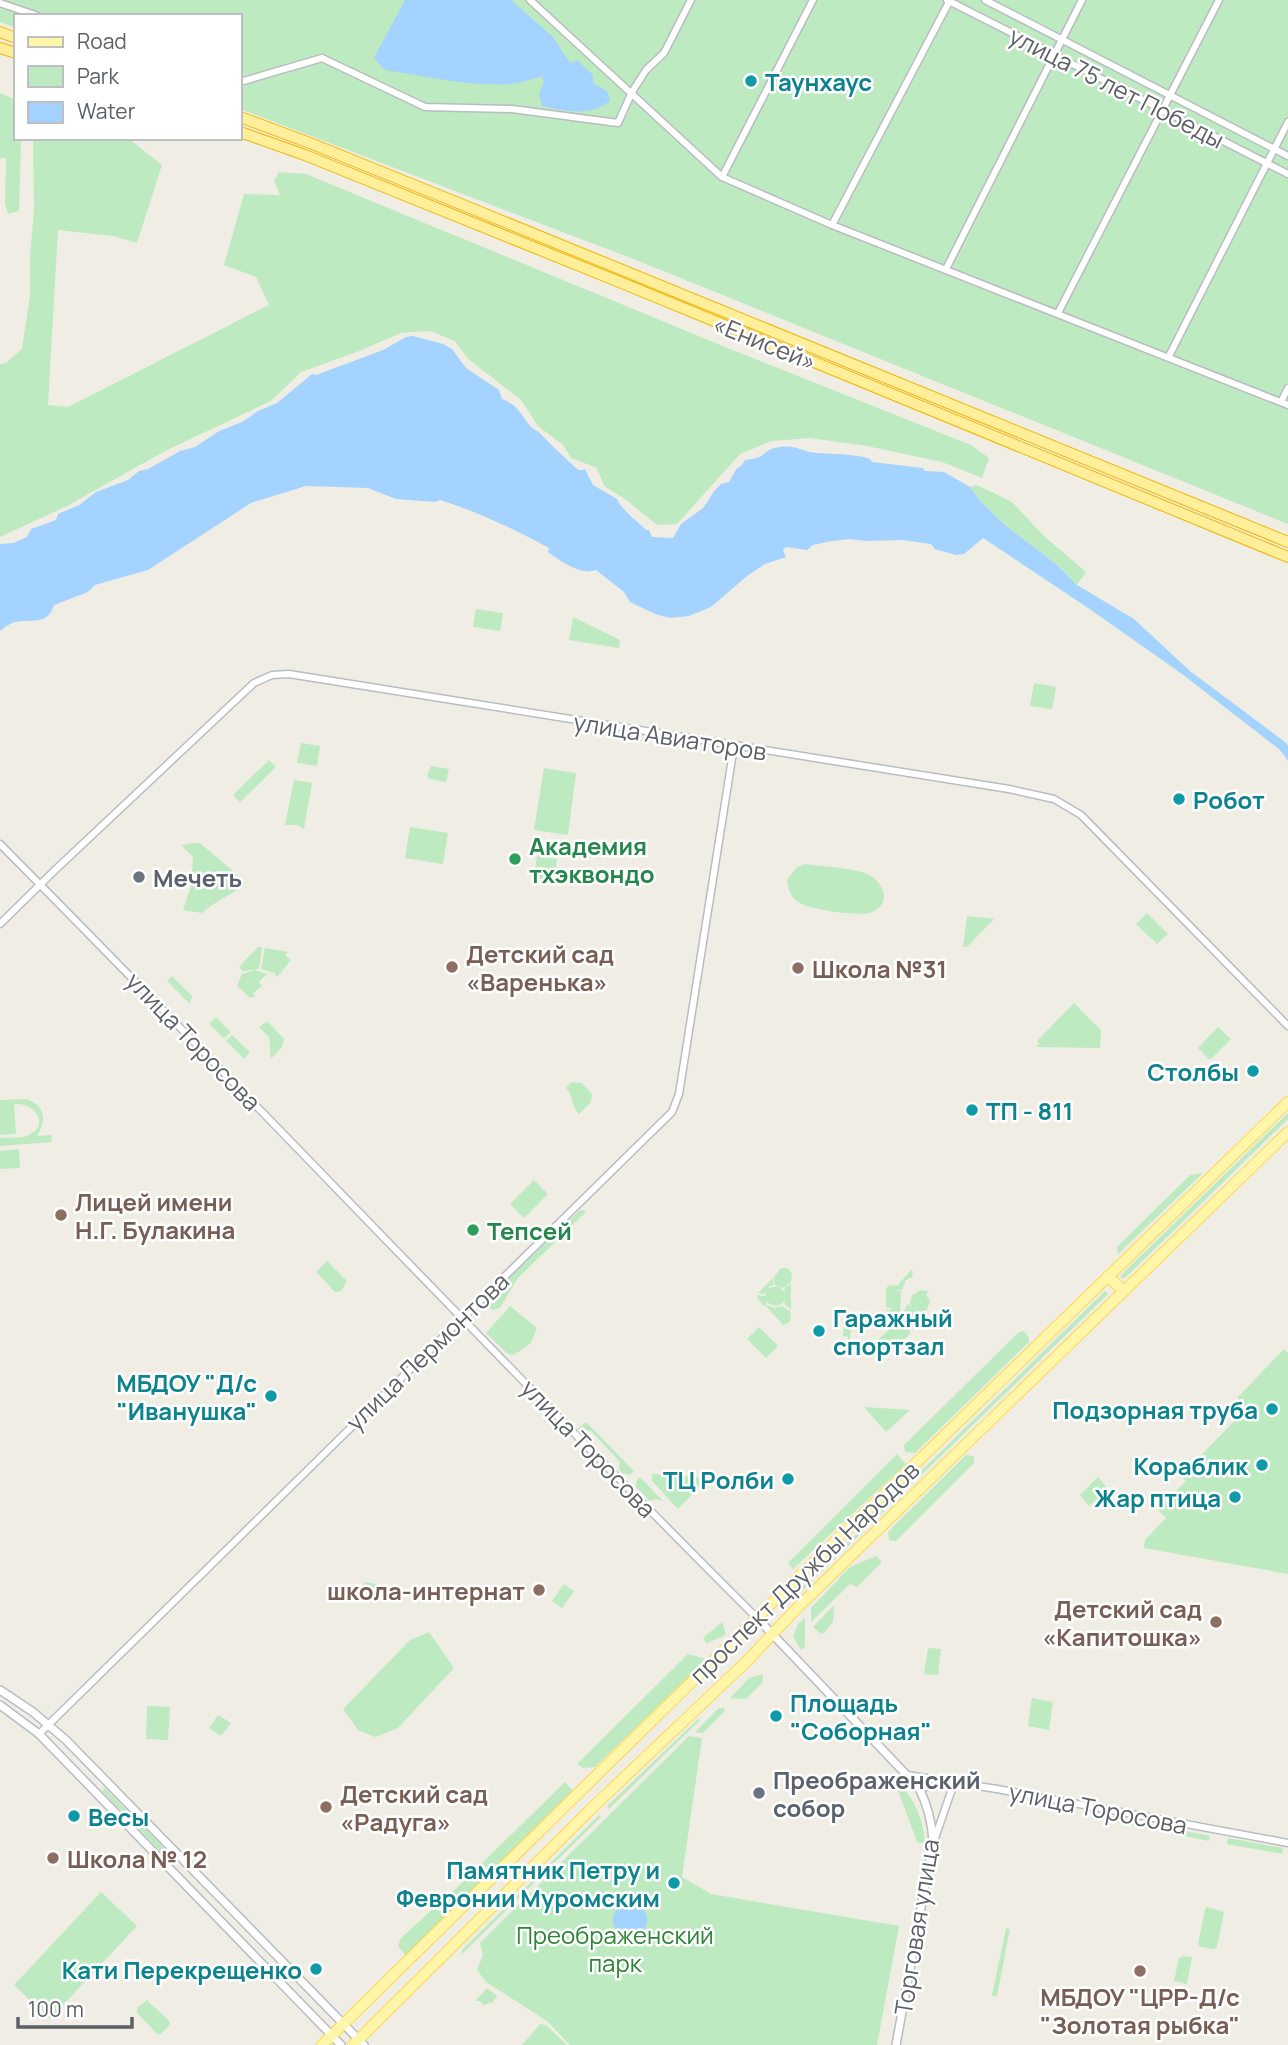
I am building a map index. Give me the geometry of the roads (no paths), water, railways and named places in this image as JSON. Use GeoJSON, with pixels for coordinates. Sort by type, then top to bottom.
{"type":"FeatureCollection","features":[{"type":"Feature","properties":{"kind":"highway","name":"«Енисей»"},"geometry":{"type":"LineString","coordinates":[[242,118],[474,209],[1288,542]]}},
{"type":"Feature","properties":{"kind":"highway","name":"«Енисей»"},"geometry":{"type":"LineString","coordinates":[[242,133],[617,281],[1288,557]]}},
{"type":"Feature","properties":{"kind":"main road","name":"проспект Дружбы Народов"},"geometry":{"type":"LineString","coordinates":[[322,2045],[1288,1102]]}},
{"type":"Feature","properties":{"kind":"main road","name":"проспект Дружбы Народов"},"geometry":{"type":"LineString","coordinates":[[358,2043],[594,1806],[1288,1132]]}},
{"type":"Feature","properties":{"kind":"main road"},"geometry":{"type":"LineString","coordinates":[[1108,1276],[1123,1292]]}},
{"type":"Feature","properties":{"kind":"street"},"geometry":{"type":"LineString","coordinates":[[530,0],[722,177],[832,225],[1285,403],[1288,388]]}},
{"type":"Feature","properties":{"kind":"street"},"geometry":{"type":"LineString","coordinates":[[242,81],[323,58],[425,107],[513,110],[618,123],[632,92],[646,70],[664,53],[691,0]]}},
{"type":"Feature","properties":{"kind":"street"},"geometry":{"type":"LineString","coordinates":[[722,177],[813,0]]}},
{"type":"Feature","properties":{"kind":"street"},"geometry":{"type":"LineString","coordinates":[[832,225],[949,0]]}},
{"type":"Feature","properties":{"kind":"street","name":"улица 75 лет Победы"},"geometry":{"type":"LineString","coordinates":[[949,0],[1288,174]]}},
{"type":"Feature","properties":{"kind":"street","name":"улица 75 лет Победы"},"geometry":{"type":"LineString","coordinates":[[985,0],[1288,156]]}},
{"type":"Feature","properties":{"kind":"street"},"geometry":{"type":"LineString","coordinates":[[946,269],[1082,0]]}},
{"type":"Feature","properties":{"kind":"street"},"geometry":{"type":"LineString","coordinates":[[1058,313],[1219,0]]}},
{"type":"Feature","properties":{"kind":"street"},"geometry":{"type":"LineString","coordinates":[[0,2],[33,14]]}},
{"type":"Feature","properties":{"kind":"street"},"geometry":{"type":"LineString","coordinates":[[1169,356],[1288,122]]}},
{"type":"Feature","properties":{"kind":"street","name":"улица Авиаторов"},"geometry":{"type":"LineString","coordinates":[[0,924],[254,683],[272,675],[289,674],[1034,793],[1061,802],[1074,809],[1112,845],[1288,1026]]}},
{"type":"Feature","properties":{"kind":"street","name":"улица Лермонтова"},"geometry":{"type":"LineString","coordinates":[[39,1734],[672,1112],[677,1103],[734,746]]}},
{"type":"Feature","properties":{"kind":"street","name":"улица Торосова"},"geometry":{"type":"LineString","coordinates":[[0,844],[560,1420],[773,1634],[906,1775],[997,1789],[1288,1843]]}},
{"type":"Feature","properties":{"kind":"street"},"geometry":{"type":"LineString","coordinates":[[0,1690],[66,1740],[343,2024],[358,2043]]}},
{"type":"Feature","properties":{"kind":"street"},"geometry":{"type":"LineString","coordinates":[[0,1705],[39,1734],[341,2045]]}},
{"type":"Feature","properties":{"kind":"street","name":"Торговая улица"},"geometry":{"type":"LineString","coordinates":[[896,2045],[933,1842],[932,1822],[919,1788],[906,1775]]}},
{"type":"Feature","properties":{"kind":"street"},"geometry":{"type":"LineString","coordinates":[[919,1788],[930,1779]]}},
{"type":"Feature","properties":{"kind":"street"},"geometry":{"type":"LineString","coordinates":[[919,1788],[954,1783],[933,1842]]}},
{"type":"Feature","properties":{"kind":"water"},"geometry":{"type":"Polygon","coordinates":[[[405,0],[511,0],[553,37],[570,63],[577,60],[593,75],[593,83],[608,92],[610,101],[595,109],[569,111],[542,106],[539,93],[544,82],[542,76],[495,85],[385,70],[374,58],[405,0]]]}},
{"type":"Feature","properties":{"kind":"water"},"geometry":{"type":"Polygon","coordinates":[[[413,336],[452,349],[466,368],[499,390],[502,399],[515,407],[534,429],[579,470],[585,469],[593,485],[617,499],[627,512],[649,530],[652,537],[673,538],[681,524],[703,508],[721,484],[729,482],[745,460],[759,457],[773,449],[793,447],[811,452],[858,456],[872,462],[923,468],[925,471],[944,472],[970,487],[1005,525],[1056,564],[1077,585],[1134,619],[1190,671],[1285,742],[1288,745],[1288,761],[1280,750],[1182,674],[983,538],[964,554],[956,555],[935,549],[931,544],[902,540],[850,539],[813,545],[807,550],[786,547],[783,550],[786,557],[765,564],[747,576],[711,607],[689,616],[670,618],[630,602],[624,592],[596,570],[584,571],[571,567],[548,552],[549,548],[536,541],[496,521],[454,505],[440,500],[435,502],[396,499],[368,488],[306,486],[251,503],[148,570],[95,585],[88,592],[54,605],[43,619],[15,622],[0,631],[0,544],[13,543],[27,537],[31,529],[56,520],[58,514],[79,505],[96,492],[128,480],[139,471],[148,469],[180,451],[195,447],[219,431],[277,403],[312,374],[316,375],[383,350],[413,336]]]}},
{"type":"Feature","properties":{"kind":"water"},"geometry":{"type":"Polygon","coordinates":[[[630,1903],[642,1908],[647,1920],[642,1932],[630,1937],[618,1932],[613,1920],[618,1908],[630,1903]]]}},
{"type":"Feature","properties":{"kind":"place","name":"Таунхаус"},"geometry":{"type":"Point","coordinates":[751,81]}},
{"type":"Feature","properties":{"kind":"place","name":"Робот"},"geometry":{"type":"Point","coordinates":[1179,799]}},
{"type":"Feature","properties":{"kind":"place","name":"Академия тхэквондо"},"geometry":{"type":"Point","coordinates":[515,859]}},
{"type":"Feature","properties":{"kind":"place","name":"Мечеть"},"geometry":{"type":"Point","coordinates":[139,877]}},
{"type":"Feature","properties":{"kind":"place","name":"Детский сад «Варенька»"},"geometry":{"type":"Point","coordinates":[452,967]}},
{"type":"Feature","properties":{"kind":"place","name":"Школа №31"},"geometry":{"type":"Point","coordinates":[798,968]}},
{"type":"Feature","properties":{"kind":"place","name":"Столбы"},"geometry":{"type":"Point","coordinates":[1253,1071]}},
{"type":"Feature","properties":{"kind":"place","name":"ТП - 811"},"geometry":{"type":"Point","coordinates":[972,1110]}},
{"type":"Feature","properties":{"kind":"place","name":"Лицей имени Н.Г. Булакина"},"geometry":{"type":"Point","coordinates":[61,1215]}},
{"type":"Feature","properties":{"kind":"place","name":"Тепсей"},"geometry":{"type":"Point","coordinates":[473,1230]}},
{"type":"Feature","properties":{"kind":"place","name":"Гаражный спортзал"},"geometry":{"type":"Point","coordinates":[819,1331]}},
{"type":"Feature","properties":{"kind":"place","name":"МБДОУ \"Д/с \"Иванушка\""},"geometry":{"type":"Point","coordinates":[271,1396]}},
{"type":"Feature","properties":{"kind":"place","name":"Подзорная труба"},"geometry":{"type":"Point","coordinates":[1272,1409]}},
{"type":"Feature","properties":{"kind":"place","name":"Кораблик"},"geometry":{"type":"Point","coordinates":[1262,1465]}},
{"type":"Feature","properties":{"kind":"place","name":"ТЦ Ролби"},"geometry":{"type":"Point","coordinates":[788,1479]}},
{"type":"Feature","properties":{"kind":"place","name":"Жар птица"},"geometry":{"type":"Point","coordinates":[1235,1497]}},
{"type":"Feature","properties":{"kind":"place","name":"школа-интернат"},"geometry":{"type":"Point","coordinates":[539,1590]}},
{"type":"Feature","properties":{"kind":"place","name":"Детский сад «Капитошка»"},"geometry":{"type":"Point","coordinates":[1216,1622]}},
{"type":"Feature","properties":{"kind":"place","name":"Площадь \"Соборная\""},"geometry":{"type":"Point","coordinates":[776,1716]}},
{"type":"Feature","properties":{"kind":"place","name":"Преображенский собор"},"geometry":{"type":"Point","coordinates":[759,1793]}},
{"type":"Feature","properties":{"kind":"place","name":"Детский сад «Радуга»"},"geometry":{"type":"Point","coordinates":[326,1807]}},
{"type":"Feature","properties":{"kind":"place","name":"Весы"},"geometry":{"type":"Point","coordinates":[74,1816]}},
{"type":"Feature","properties":{"kind":"place","name":"Школа № 12"},"geometry":{"type":"Point","coordinates":[53,1858]}},
{"type":"Feature","properties":{"kind":"place","name":"Памятник Петру и Февронии Муромским"},"geometry":{"type":"Point","coordinates":[674,1883]}},
{"type":"Feature","properties":{"kind":"place","name":"Кати Перекрещенко"},"geometry":{"type":"Point","coordinates":[316,1969]}},
{"type":"Feature","properties":{"kind":"place","name":"МБДОУ \"ЦРР-Д/с \"Золотая рыбка\""},"geometry":{"type":"Point","coordinates":[1140,1971]}},
{"type":"Feature","properties":{"kind":"park label","name":"Преображенский парк"},"geometry":{"type":"Point","coordinates":[615,1948]}}]}
